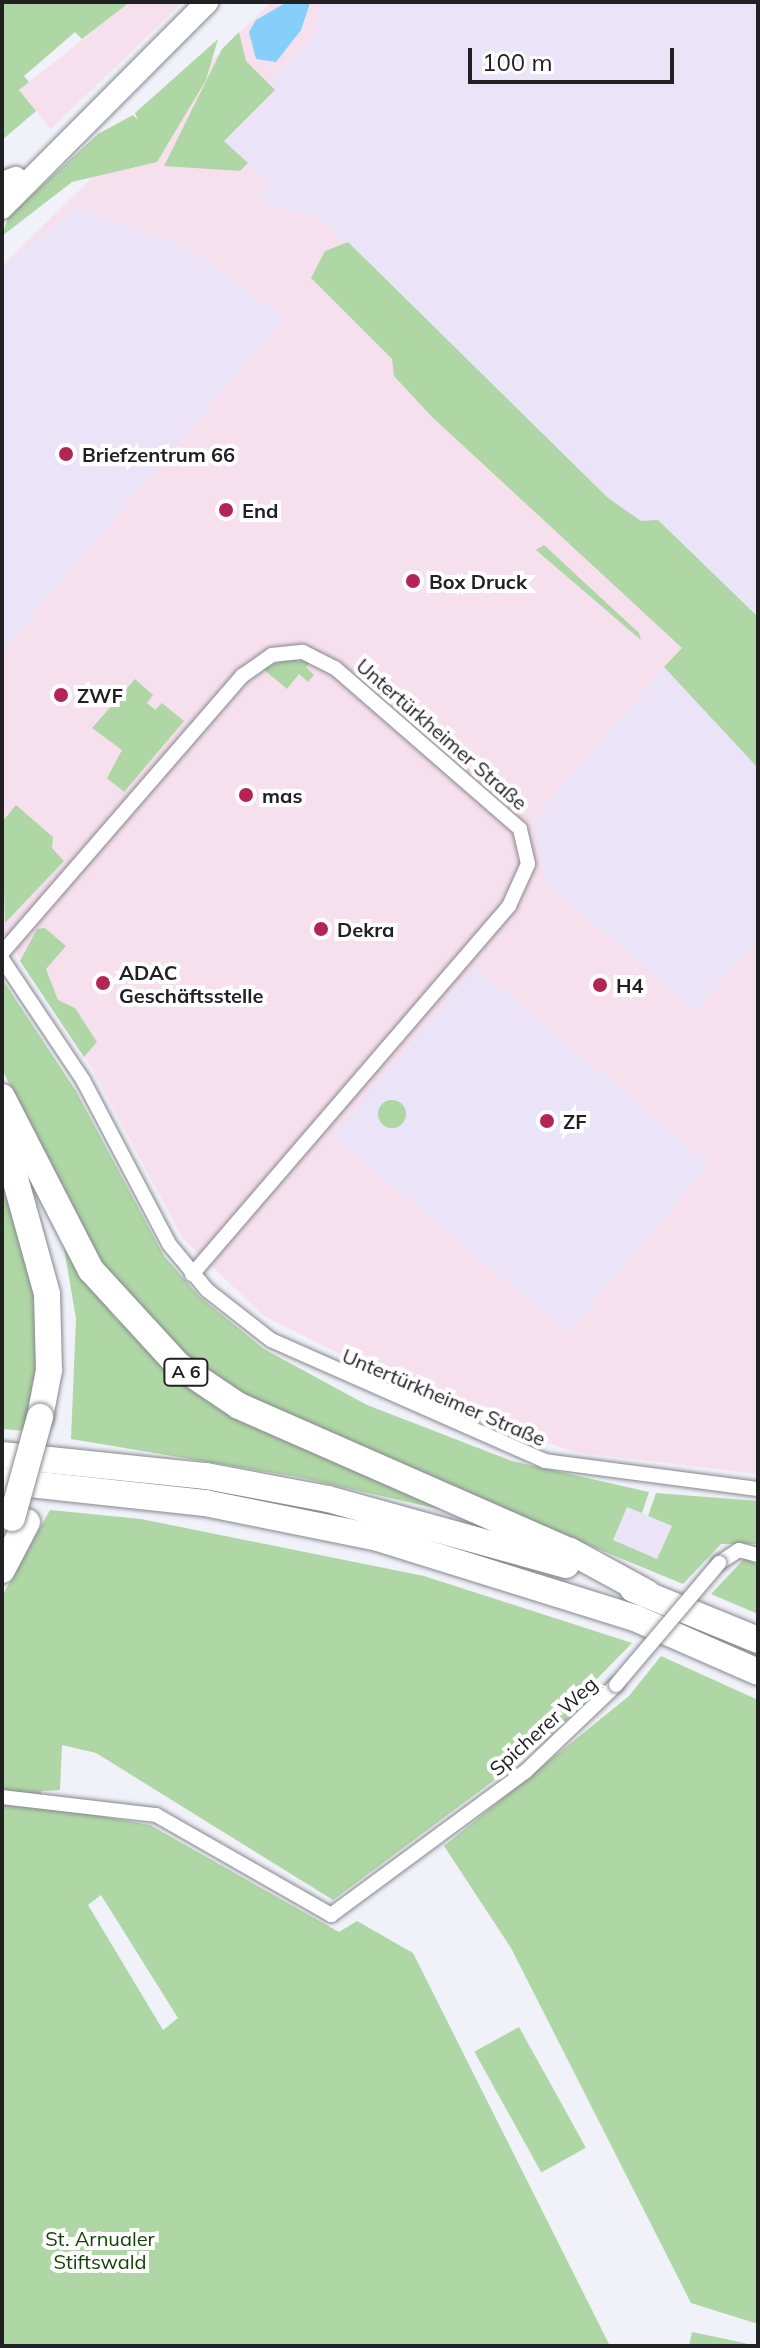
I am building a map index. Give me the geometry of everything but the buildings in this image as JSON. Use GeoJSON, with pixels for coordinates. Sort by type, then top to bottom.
{"type":"FeatureCollection","features":[{"type":"Feature","properties":{"kind":"highway","name":"A 6"},"geometry":{"type":"LineString","coordinates":[[2,1097],[47,1294],[49,1370],[48,1420],[13,1526]]}},
{"type":"Feature","properties":{"kind":"highway","name":"A 6"},"geometry":{"type":"LineString","coordinates":[[12,1136],[91,1270],[153,1343],[204,1385],[305,1438],[570,1551],[647,1593],[758,1640]]}},
{"type":"Feature","properties":{"kind":"highway"},"geometry":{"type":"LineString","coordinates":[[2,1447],[53,1459]]}},
{"type":"Feature","properties":{"kind":"highway","name":"A 6"},"geometry":{"type":"LineString","coordinates":[[2,1455],[206,1476],[366,1508],[647,1593]]}},
{"type":"Feature","properties":{"kind":"highway"},"geometry":{"type":"LineString","coordinates":[[2,1481],[191,1501],[378,1538],[621,1613],[758,1672]]}},
{"type":"Feature","properties":{"kind":"highway"},"geometry":{"type":"LineString","coordinates":[[2,1570],[13,1526]]}},
{"type":"Feature","properties":{"kind":"main road"},"geometry":{"type":"LineString","coordinates":[[2,208],[48,169],[83,126],[207,2]]}},
{"type":"Feature","properties":{"kind":"main road"},"geometry":{"type":"LineString","coordinates":[[7,183],[83,126]]}},
{"type":"Feature","properties":{"kind":"street","name":"Untertürkheimer Straße"},"geometry":{"type":"LineString","coordinates":[[192,1274],[509,906],[528,864],[520,829],[335,668],[303,652],[272,655],[242,676],[2,956],[77,1070],[142,1201],[192,1274],[271,1340],[516,1451],[595,1473],[758,1489]]}},
{"type":"Feature","properties":{"kind":"street","name":"Spicherer Weg"},"geometry":{"type":"LineString","coordinates":[[2,1797],[156,1815],[331,1915],[515,1781],[616,1685],[719,1563],[739,1550],[758,1555]]}},
{"type":"Feature","properties":{"kind":"shaded area"},"geometry":{"type":"Polygon","coordinates":[[[130,2],[183,2],[51,129],[19,90],[130,2]]]}},
{"type":"Feature","properties":{"kind":"shaded area"},"geometry":{"type":"Polygon","coordinates":[[[271,2],[758,2],[758,1474],[573,1452],[424,1396],[264,1316],[183,1239],[90,1065],[2,931],[2,266],[271,2]]]}},
{"type":"Feature","properties":{"kind":"shaded area"},"geometry":{"type":"Polygon","coordinates":[[[323,2],[758,2],[758,617],[608,498],[323,220],[261,202],[267,182],[224,141],[275,90],[269,84],[313,37],[323,2]]]}},
{"type":"Feature","properties":{"kind":"shaded area"},"geometry":{"type":"Polygon","coordinates":[[[77,208],[190,249],[284,318],[2,651],[2,266],[77,208]]]}},
{"type":"Feature","properties":{"kind":"shaded area"},"geometry":{"type":"Polygon","coordinates":[[[664,667],[758,768],[758,940],[695,1011],[547,883],[533,820],[664,667]]]}},
{"type":"Feature","properties":{"kind":"shaded area"},"geometry":{"type":"Polygon","coordinates":[[[475,967],[709,1164],[567,1333],[333,1136],[475,967]]]}},
{"type":"Feature","properties":{"kind":"shaded area"},"geometry":{"type":"Polygon","coordinates":[[[627,1506],[672,1526],[657,1560],[612,1540],[627,1506]]]}},
{"type":"Feature","properties":{"kind":"green space"},"geometry":{"type":"Polygon","coordinates":[[[2,2],[130,2],[82,39],[75,32],[24,76],[29,82],[19,90],[36,111],[2,140],[2,2]]]}},
{"type":"Feature","properties":{"kind":"green space"},"geometry":{"type":"Polygon","coordinates":[[[239,32],[246,61],[275,90],[224,141],[248,163],[240,171],[164,166],[222,49],[239,32]]]}},
{"type":"Feature","properties":{"kind":"green space"},"geometry":{"type":"Polygon","coordinates":[[[218,39],[206,80],[157,162],[72,182],[2,236],[8,217],[98,134],[133,115],[138,120],[135,113],[218,39]]]}},
{"type":"Feature","properties":{"kind":"green space"},"geometry":{"type":"Polygon","coordinates":[[[348,242],[608,498],[641,521],[658,520],[758,617],[758,768],[664,667],[682,648],[431,416],[394,376],[392,359],[311,278],[325,251],[348,242]]]}},
{"type":"Feature","properties":{"kind":"green space"},"geometry":{"type":"Polygon","coordinates":[[[544,545],[639,633],[641,640],[536,550],[544,545]]]}},
{"type":"Feature","properties":{"kind":"green space"},"geometry":{"type":"Polygon","coordinates":[[[287,659],[310,662],[306,667],[314,675],[308,682],[299,674],[287,689],[263,669],[287,659]]]}},
{"type":"Feature","properties":{"kind":"green space"},"geometry":{"type":"Polygon","coordinates":[[[135,679],[153,695],[147,703],[155,710],[162,703],[184,721],[124,792],[107,778],[122,750],[92,728],[135,679]]]}},
{"type":"Feature","properties":{"kind":"green space"},"geometry":{"type":"Polygon","coordinates":[[[16,805],[53,837],[52,848],[64,861],[5,923],[2,822],[16,805]]]}},
{"type":"Feature","properties":{"kind":"green space"},"geometry":{"type":"Polygon","coordinates":[[[45,928],[66,946],[46,969],[58,1000],[75,1008],[97,1042],[84,1057],[20,961],[37,929],[45,928]]]}},
{"type":"Feature","properties":{"kind":"green space"},"geometry":{"type":"Polygon","coordinates":[[[2,979],[76,1091],[164,1256],[200,1297],[264,1349],[367,1405],[512,1461],[649,1492],[642,1513],[627,1507],[613,1540],[657,1559],[672,1526],[648,1516],[656,1493],[758,1501],[758,1544],[721,1544],[683,1584],[365,1453],[238,1392],[181,1354],[94,1257],[2,1069],[2,979]]]}},
{"type":"Feature","properties":{"kind":"green space"},"geometry":{"type":"Polygon","coordinates":[[[392,1100],[402,1104],[406,1114],[402,1124],[392,1128],[382,1124],[378,1114],[382,1104],[392,1100]]]}},
{"type":"Feature","properties":{"kind":"green space"},"geometry":{"type":"Polygon","coordinates":[[[2,1165],[30,1255],[40,1350],[27,1431],[2,1429],[2,1165]]]}},
{"type":"Feature","properties":{"kind":"green space"},"geometry":{"type":"Polygon","coordinates":[[[63,1242],[113,1315],[172,1373],[447,1511],[298,1477],[71,1439],[76,1319],[63,1242]]]}},
{"type":"Feature","properties":{"kind":"green space","name":"St. Arnualer Stiftswald"},"geometry":{"type":"Polygon","coordinates":[[[50,1510],[141,1519],[424,1576],[632,1643],[588,1688],[594,1695],[535,1750],[333,1900],[96,1753],[62,1745],[60,1790],[41,1791],[42,1806],[150,1825],[339,1932],[357,1921],[413,1953],[610,2346],[2,2346],[2,1596],[50,1510]],[[101,1895],[88,1905],[163,2030],[178,2018],[101,1895]]]}},
{"type":"Feature","properties":{"kind":"green space"},"geometry":{"type":"Polygon","coordinates":[[[745,1558],[758,1565],[758,1614],[711,1594],[745,1558]]]}},
{"type":"Feature","properties":{"kind":"green space"},"geometry":{"type":"Polygon","coordinates":[[[661,1656],[758,1700],[758,2324],[691,2303],[511,1948],[444,1846],[629,1696],[661,1656]]]}},
{"type":"Feature","properties":{"kind":"green space"},"geometry":{"type":"Polygon","coordinates":[[[519,2027],[586,2148],[541,2172],[474,2052],[519,2027]]]}},
{"type":"Feature","properties":{"kind":"green space"},"geometry":{"type":"Polygon","coordinates":[[[692,2332],[735,2341],[757,2346],[689,2346],[692,2332]]]}},
{"type":"Feature","properties":{"kind":"water"},"geometry":{"type":"Polygon","coordinates":[[[287,2],[310,3],[301,30],[276,62],[256,59],[249,32],[256,20],[287,2]]]}},
{"type":"Feature","properties":{"kind":"place","name":"Briefzentrum 66"},"geometry":{"type":"Point","coordinates":[66,454]}},
{"type":"Feature","properties":{"kind":"place","name":"End"},"geometry":{"type":"Point","coordinates":[226,510]}},
{"type":"Feature","properties":{"kind":"place","name":"Box Druck"},"geometry":{"type":"Point","coordinates":[413,581]}},
{"type":"Feature","properties":{"kind":"place","name":"ZWF"},"geometry":{"type":"Point","coordinates":[61,695]}},
{"type":"Feature","properties":{"kind":"place","name":"mas"},"geometry":{"type":"Point","coordinates":[246,795]}},
{"type":"Feature","properties":{"kind":"place","name":"Dekra"},"geometry":{"type":"Point","coordinates":[321,929]}},
{"type":"Feature","properties":{"kind":"place","name":"ADAC Geschäftsstelle"},"geometry":{"type":"Point","coordinates":[103,983]}},
{"type":"Feature","properties":{"kind":"place","name":"H4"},"geometry":{"type":"Point","coordinates":[600,985]}},
{"type":"Feature","properties":{"kind":"place","name":"ZF"},"geometry":{"type":"Point","coordinates":[547,1121]}}]}
